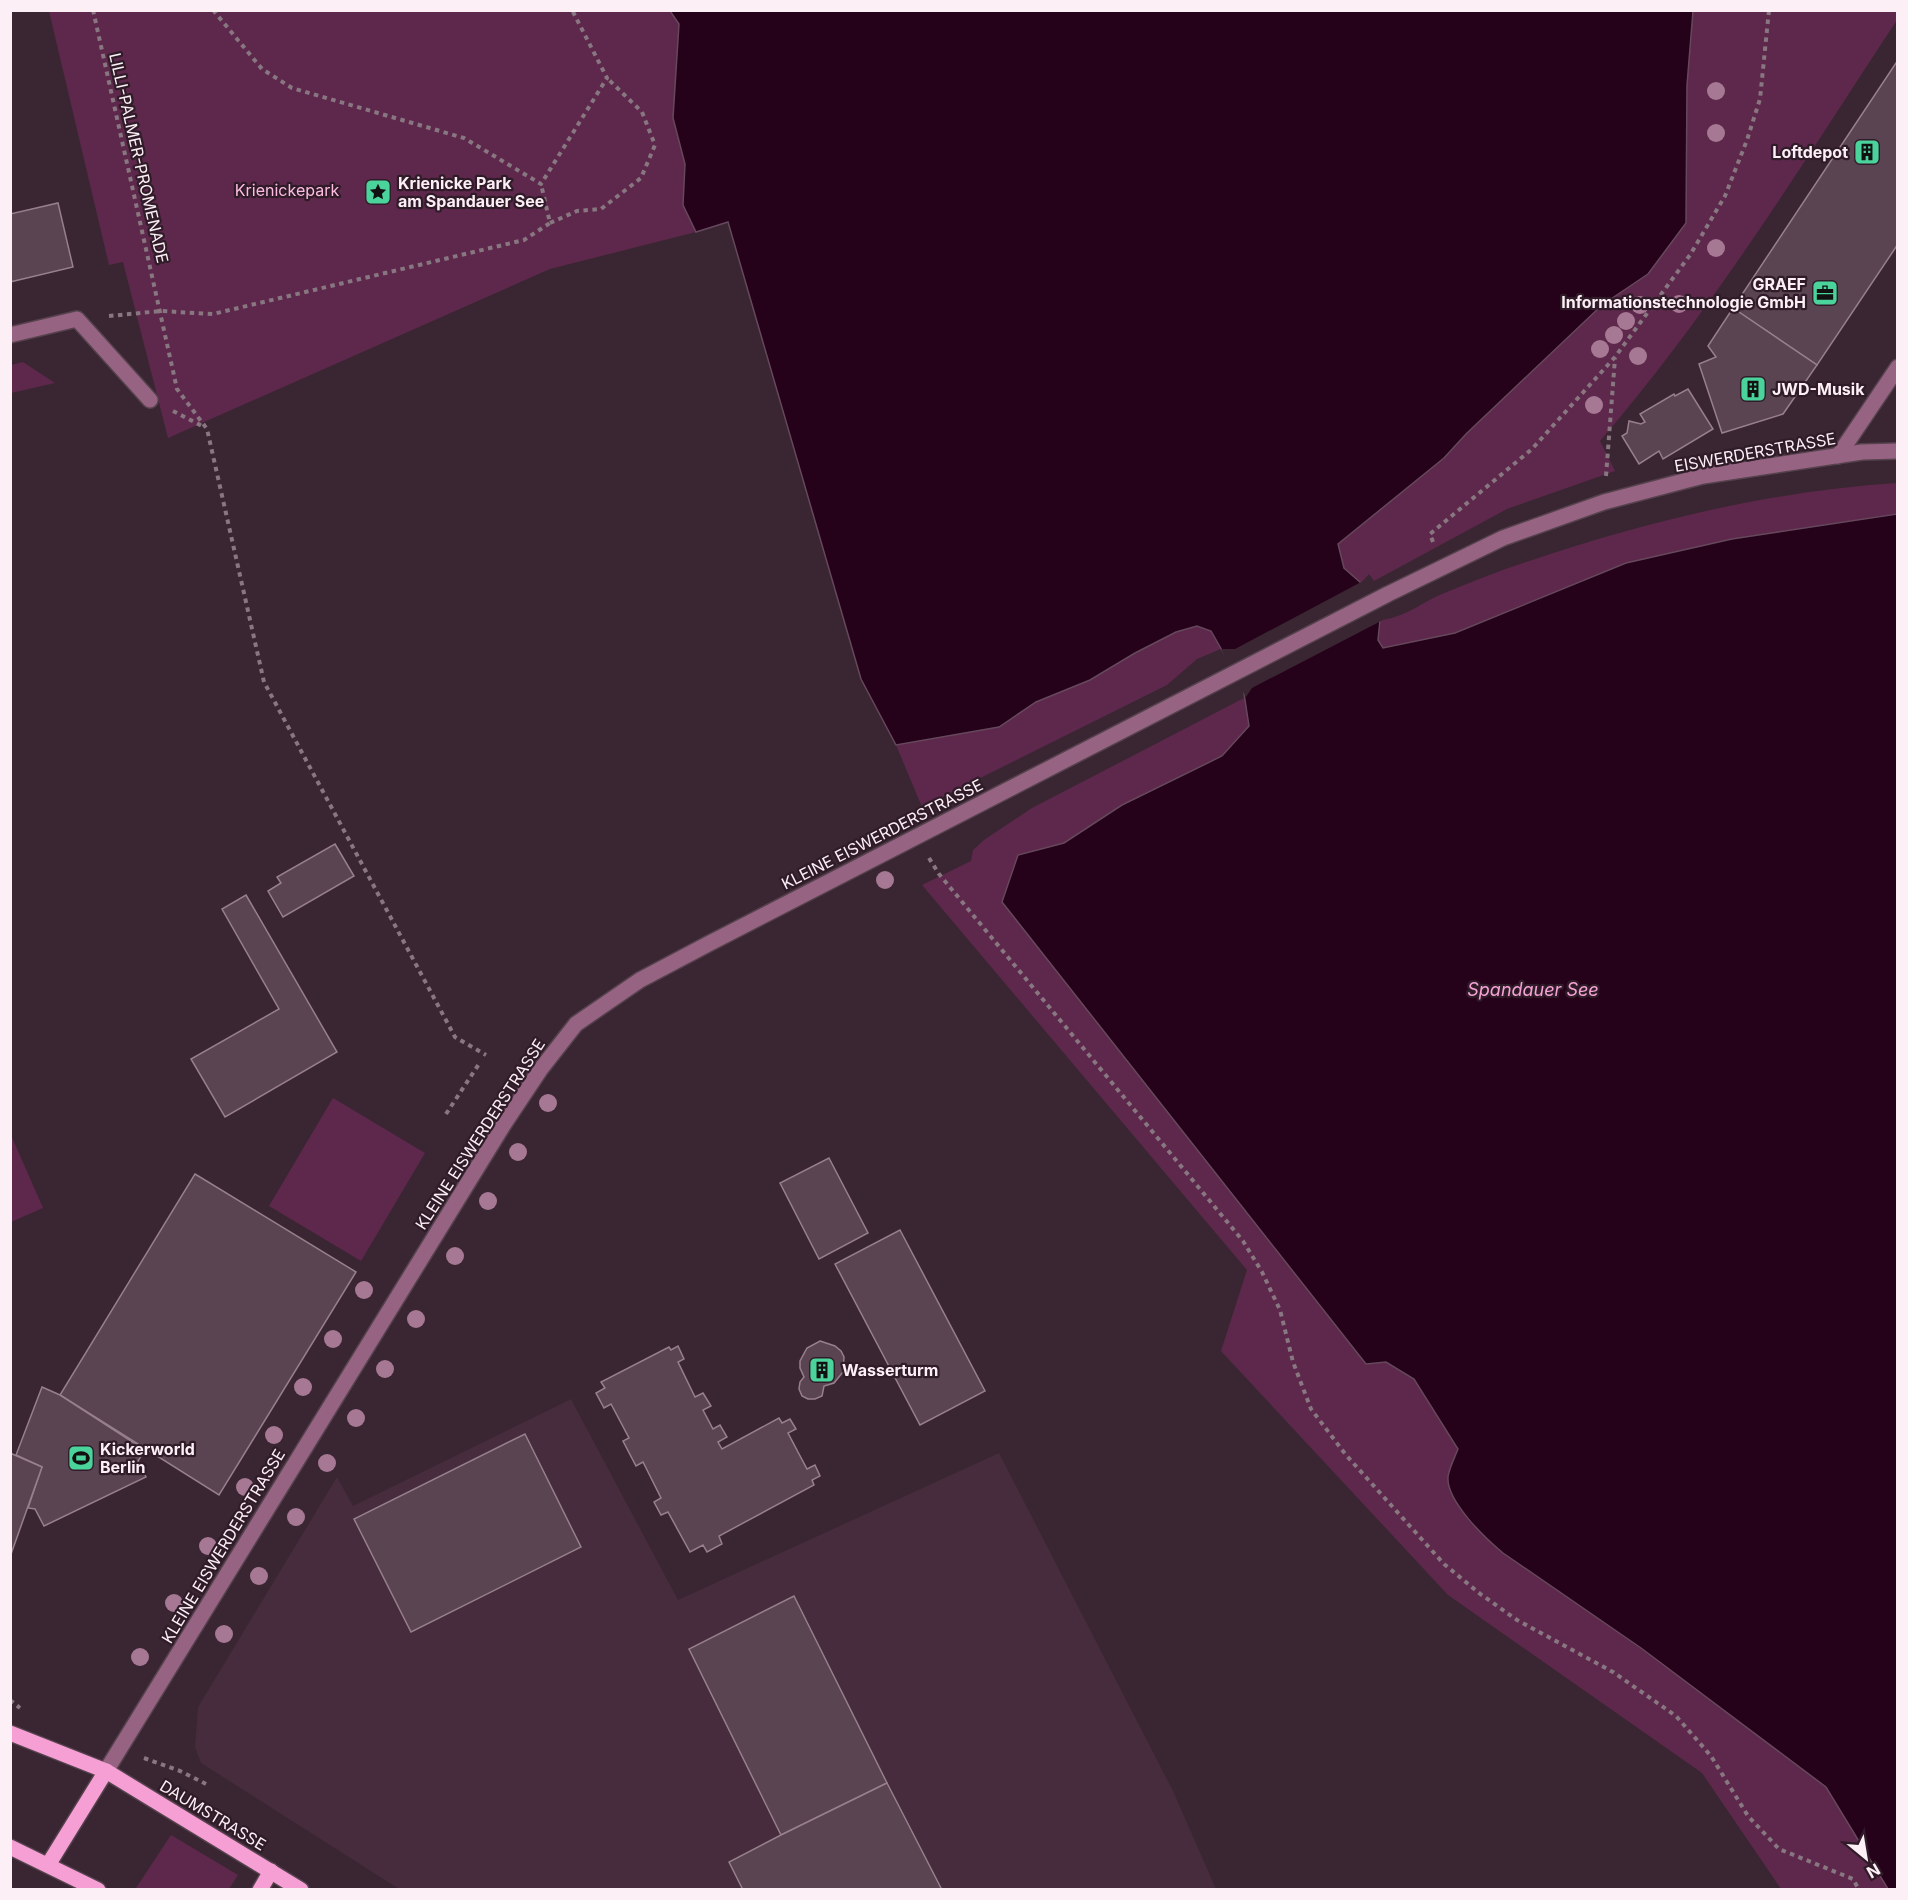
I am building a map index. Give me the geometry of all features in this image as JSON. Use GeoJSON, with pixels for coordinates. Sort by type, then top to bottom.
{"type":"FeatureCollection","features":[{"type":"Feature","properties":{"kind":"main road","name":"DAUMSTRASSE"},"geometry":{"type":"LineString","coordinates":[[10,1733],[106,1771],[301,1890]]}},
{"type":"Feature","properties":{"kind":"main road"},"geometry":{"type":"LineString","coordinates":[[48,1865],[106,1771]]}},
{"type":"Feature","properties":{"kind":"main road"},"geometry":{"type":"LineString","coordinates":[[10,1847],[98,1890]]}},
{"type":"Feature","properties":{"kind":"main road"},"geometry":{"type":"LineString","coordinates":[[260,1890],[271,1871]]}},
{"type":"Feature","properties":{"kind":"street"},"geometry":{"type":"LineString","coordinates":[[10,335],[77,320],[150,400]]}},
{"type":"Feature","properties":{"kind":"street"},"geometry":{"type":"LineString","coordinates":[[1838,456],[1898,368]]}},
{"type":"Feature","properties":{"kind":"street","name":"EISWERDERSTRASSE"},"geometry":{"type":"LineString","coordinates":[[1227,677],[1503,538],[1604,502],[1702,476],[1838,456],[1898,451]]}},
{"type":"Feature","properties":{"kind":"street","name":"KLEINE EISWERDERSTRASSE"},"geometry":{"type":"LineString","coordinates":[[106,1771],[498,1133],[540,1070],[576,1024],[640,980],[1227,677]]}},
{"type":"Feature","properties":{"kind":"path","name":"LILLI-PALMER-PROMENADE"},"geometry":{"type":"LineString","coordinates":[[93,10],[177,389],[207,429]]}},
{"type":"Feature","properties":{"kind":"path"},"geometry":{"type":"LineString","coordinates":[[213,10],[262,69],[292,88],[464,138],[541,184]]}},
{"type":"Feature","properties":{"kind":"path"},"geometry":{"type":"LineString","coordinates":[[77,320],[161,310],[213,314],[524,240],[550,223],[577,211],[601,209],[641,178],[655,145],[642,112],[607,78],[572,10]]}},
{"type":"Feature","properties":{"kind":"path"},"geometry":{"type":"LineString","coordinates":[[1436,549],[1430,534],[1532,448],[1615,357],[1690,255],[1725,196],[1748,140],[1760,99],[1769,10]]}},
{"type":"Feature","properties":{"kind":"path"},"geometry":{"type":"LineString","coordinates":[[550,223],[541,184],[607,78]]}},
{"type":"Feature","properties":{"kind":"path"},"geometry":{"type":"LineString","coordinates":[[1605,480],[1615,357]]}},
{"type":"Feature","properties":{"kind":"path"},"geometry":{"type":"LineString","coordinates":[[150,400],[207,429],[264,682],[455,1037],[486,1055]]}},
{"type":"Feature","properties":{"kind":"path"},"geometry":{"type":"LineString","coordinates":[[933,864],[952,890],[1243,1241],[1262,1272],[1280,1310],[1293,1362],[1311,1409],[1346,1455],[1444,1564],[1517,1620],[1613,1672],[1676,1716],[1711,1756],[1748,1816],[1779,1849],[1853,1879],[1859,1890]]}},
{"type":"Feature","properties":{"kind":"path"},"geometry":{"type":"LineString","coordinates":[[446,1114],[479,1064]]}},
{"type":"Feature","properties":{"kind":"shaded area"},"geometry":{"type":"Polygon","coordinates":[[[571,1399],[678,1600],[999,1453],[1173,1791],[1216,1889],[399,1889],[201,1763],[195,1747],[198,1707],[337,1477],[353,1506],[571,1399]]]}},
{"type":"Feature","properties":{"kind":"green space","name":"Krienickepark"},"geometry":{"type":"Polygon","coordinates":[[[49,11],[670,11],[679,24],[673,118],[685,164],[683,205],[696,232],[550,269],[168,438],[123,262],[109,265],[49,11]]]}},
{"type":"Feature","properties":{"kind":"green space"},"geometry":{"type":"Polygon","coordinates":[[[1693,11],[1897,11],[1897,20],[1791,182],[1718,288],[1641,391],[1600,441],[1615,471],[1507,509],[1374,581],[1369,574],[1361,583],[1344,568],[1338,544],[1444,458],[1466,434],[1602,305],[1648,274],[1686,223],[1687,85],[1693,11]]]}},
{"type":"Feature","properties":{"kind":"green space"},"geometry":{"type":"Polygon","coordinates":[[[23,362],[55,383],[11,393],[11,365],[23,362]]]}},
{"type":"Feature","properties":{"kind":"green space"},"geometry":{"type":"Polygon","coordinates":[[[1897,483],[1897,514],[1732,539],[1626,563],[1455,633],[1382,648],[1378,640],[1380,620],[1405,613],[1442,594],[1523,563],[1615,534],[1755,501],[1849,487],[1897,483]]]}},
{"type":"Feature","properties":{"kind":"green space"},"geometry":{"type":"Polygon","coordinates":[[[1197,626],[1211,631],[1221,649],[1197,659],[1167,685],[922,807],[896,745],[999,727],[1036,702],[1090,680],[1176,632],[1197,626]]]}},
{"type":"Feature","properties":{"kind":"green space"},"geometry":{"type":"Polygon","coordinates":[[[1246,697],[1250,726],[1222,756],[1122,805],[1064,843],[1018,855],[1002,902],[1366,1364],[1386,1362],[1414,1379],[1458,1449],[1448,1477],[1503,1553],[1641,1648],[1826,1787],[1888,1889],[1781,1889],[1702,1773],[1448,1595],[1221,1351],[1247,1270],[922,885],[971,861],[973,850],[984,840],[1032,808],[1246,697]]]}},
{"type":"Feature","properties":{"kind":"green space"},"geometry":{"type":"Polygon","coordinates":[[[333,1098],[425,1153],[361,1261],[269,1206],[333,1098]]]}},
{"type":"Feature","properties":{"kind":"green space"},"geometry":{"type":"Polygon","coordinates":[[[10,1133],[43,1208],[11,1222],[10,1222],[10,1133]]]}},
{"type":"Feature","properties":{"kind":"green space"},"geometry":{"type":"Polygon","coordinates":[[[171,1835],[238,1875],[229,1889],[136,1888],[171,1835]]]}},
{"type":"Feature","properties":{"kind":"water","name":"Spandauer See"},"geometry":{"type":"Polygon","coordinates":[[[670,11],[1693,11],[1687,85],[1686,223],[1648,274],[1602,305],[1466,434],[1444,458],[1338,544],[1344,568],[1361,583],[1380,620],[1378,640],[1383,648],[1455,633],[1626,563],[1732,539],[1897,514],[1897,1889],[1888,1889],[1826,1787],[1641,1648],[1503,1553],[1477,1529],[1460,1508],[1449,1487],[1448,1477],[1458,1449],[1414,1379],[1386,1362],[1366,1364],[1002,902],[1018,855],[1064,843],[1122,805],[1222,756],[1249,726],[1243,687],[1211,631],[1197,626],[1176,632],[1090,680],[1036,702],[999,727],[896,745],[861,679],[728,222],[696,232],[683,205],[685,164],[673,118],[679,24],[670,11]]]}},
{"type":"Feature","properties":{"kind":"pier"},"geometry":{"type":"Polygon","coordinates":[[[1363,581],[1383,620],[1252,688],[1246,697],[1222,657],[1224,655],[1221,649],[1235,649],[1363,581]]]}},
{"type":"Feature","properties":{"kind":"building","name":"Loftdepot"},"geometry":{"type":"Polygon","coordinates":[[[1898,60],[1898,244],[1817,365],[1733,308],[1898,60]]]}},
{"type":"Feature","properties":{"kind":"building"},"geometry":{"type":"Polygon","coordinates":[[[58,203],[73,267],[10,282],[10,214],[58,203]]]}},
{"type":"Feature","properties":{"kind":"building","name":"JWD-Musik"},"geometry":{"type":"Polygon","coordinates":[[[1733,308],[1817,365],[1783,414],[1722,433],[1699,364],[1716,357],[1708,346],[1733,308]]]}},
{"type":"Feature","properties":{"kind":"building"},"geometry":{"type":"Polygon","coordinates":[[[1688,389],[1713,429],[1663,459],[1659,451],[1639,464],[1622,436],[1627,433],[1629,421],[1641,424],[1645,422],[1640,414],[1674,394],[1675,396],[1688,389]]]}},
{"type":"Feature","properties":{"kind":"building"},"geometry":{"type":"Polygon","coordinates":[[[335,844],[354,876],[283,917],[268,891],[281,883],[277,877],[335,844]]]}},
{"type":"Feature","properties":{"kind":"building"},"geometry":{"type":"Polygon","coordinates":[[[246,895],[337,1052],[225,1117],[191,1059],[279,1009],[222,909],[246,895]]]}},
{"type":"Feature","properties":{"kind":"building"},"geometry":{"type":"Polygon","coordinates":[[[829,1158],[868,1233],[819,1259],[780,1183],[829,1158]]]}},
{"type":"Feature","properties":{"kind":"building"},"geometry":{"type":"Polygon","coordinates":[[[195,1174],[356,1272],[219,1495],[60,1395],[195,1174]]]}},
{"type":"Feature","properties":{"kind":"building"},"geometry":{"type":"Polygon","coordinates":[[[900,1230],[985,1391],[920,1425],[835,1264],[900,1230]]]}},
{"type":"Feature","properties":{"kind":"building","name":"Wasserturm"},"geometry":{"type":"Polygon","coordinates":[[[820,1341],[835,1346],[841,1351],[844,1357],[843,1372],[834,1383],[824,1386],[822,1396],[808,1399],[802,1396],[799,1389],[804,1377],[800,1361],[807,1348],[820,1341]]]}},
{"type":"Feature","properties":{"kind":"building"},"geometry":{"type":"Polygon","coordinates":[[[678,1346],[684,1359],[678,1362],[695,1397],[703,1393],[711,1406],[703,1410],[713,1429],[720,1425],[727,1437],[718,1442],[722,1449],[779,1418],[782,1423],[790,1419],[796,1429],[788,1433],[807,1469],[815,1465],[820,1476],[812,1480],[814,1485],[719,1536],[722,1544],[707,1552],[703,1545],[690,1552],[668,1512],[661,1515],[654,1502],[661,1498],[643,1462],[636,1466],[623,1441],[629,1438],[611,1404],[604,1408],[596,1393],[605,1388],[601,1382],[669,1347],[671,1350],[678,1346]]]}},
{"type":"Feature","properties":{"kind":"building","name":"Kickerworld Berlin"},"geometry":{"type":"Polygon","coordinates":[[[42,1387],[60,1395],[145,1450],[138,1461],[146,1477],[44,1526],[35,1509],[28,1508],[42,1467],[16,1455],[42,1387]]]}},
{"type":"Feature","properties":{"kind":"building"},"geometry":{"type":"Polygon","coordinates":[[[525,1434],[581,1547],[411,1632],[354,1519],[525,1434]]]}},
{"type":"Feature","properties":{"kind":"building"},"geometry":{"type":"Polygon","coordinates":[[[10,1453],[42,1467],[10,1557],[10,1453]]]}},
{"type":"Feature","properties":{"kind":"building"},"geometry":{"type":"Polygon","coordinates":[[[794,1596],[887,1783],[781,1835],[689,1649],[794,1596]]]}},
{"type":"Feature","properties":{"kind":"building"},"geometry":{"type":"Polygon","coordinates":[[[887,1783],[942,1890],[743,1890],[729,1862],[887,1783]]]}},
{"type":"Feature","properties":{"kind":"place","name":"Loftdepot"},"geometry":{"type":"Point","coordinates":[1867,152]}},
{"type":"Feature","properties":{"kind":"place","name":"Krienicke Park am Spandauer See"},"geometry":{"type":"Point","coordinates":[378,192]}},
{"type":"Feature","properties":{"kind":"place","name":"GRAEF Informationstechnologie GmbH"},"geometry":{"type":"Point","coordinates":[1825,293]}},
{"type":"Feature","properties":{"kind":"place","name":"JWD-Musik"},"geometry":{"type":"Point","coordinates":[1753,389]}},
{"type":"Feature","properties":{"kind":"place","name":"Wasserturm"},"geometry":{"type":"Point","coordinates":[822,1370]}},
{"type":"Feature","properties":{"kind":"place","name":"Kickerworld Berlin"},"geometry":{"type":"Point","coordinates":[81,1458]}}]}
